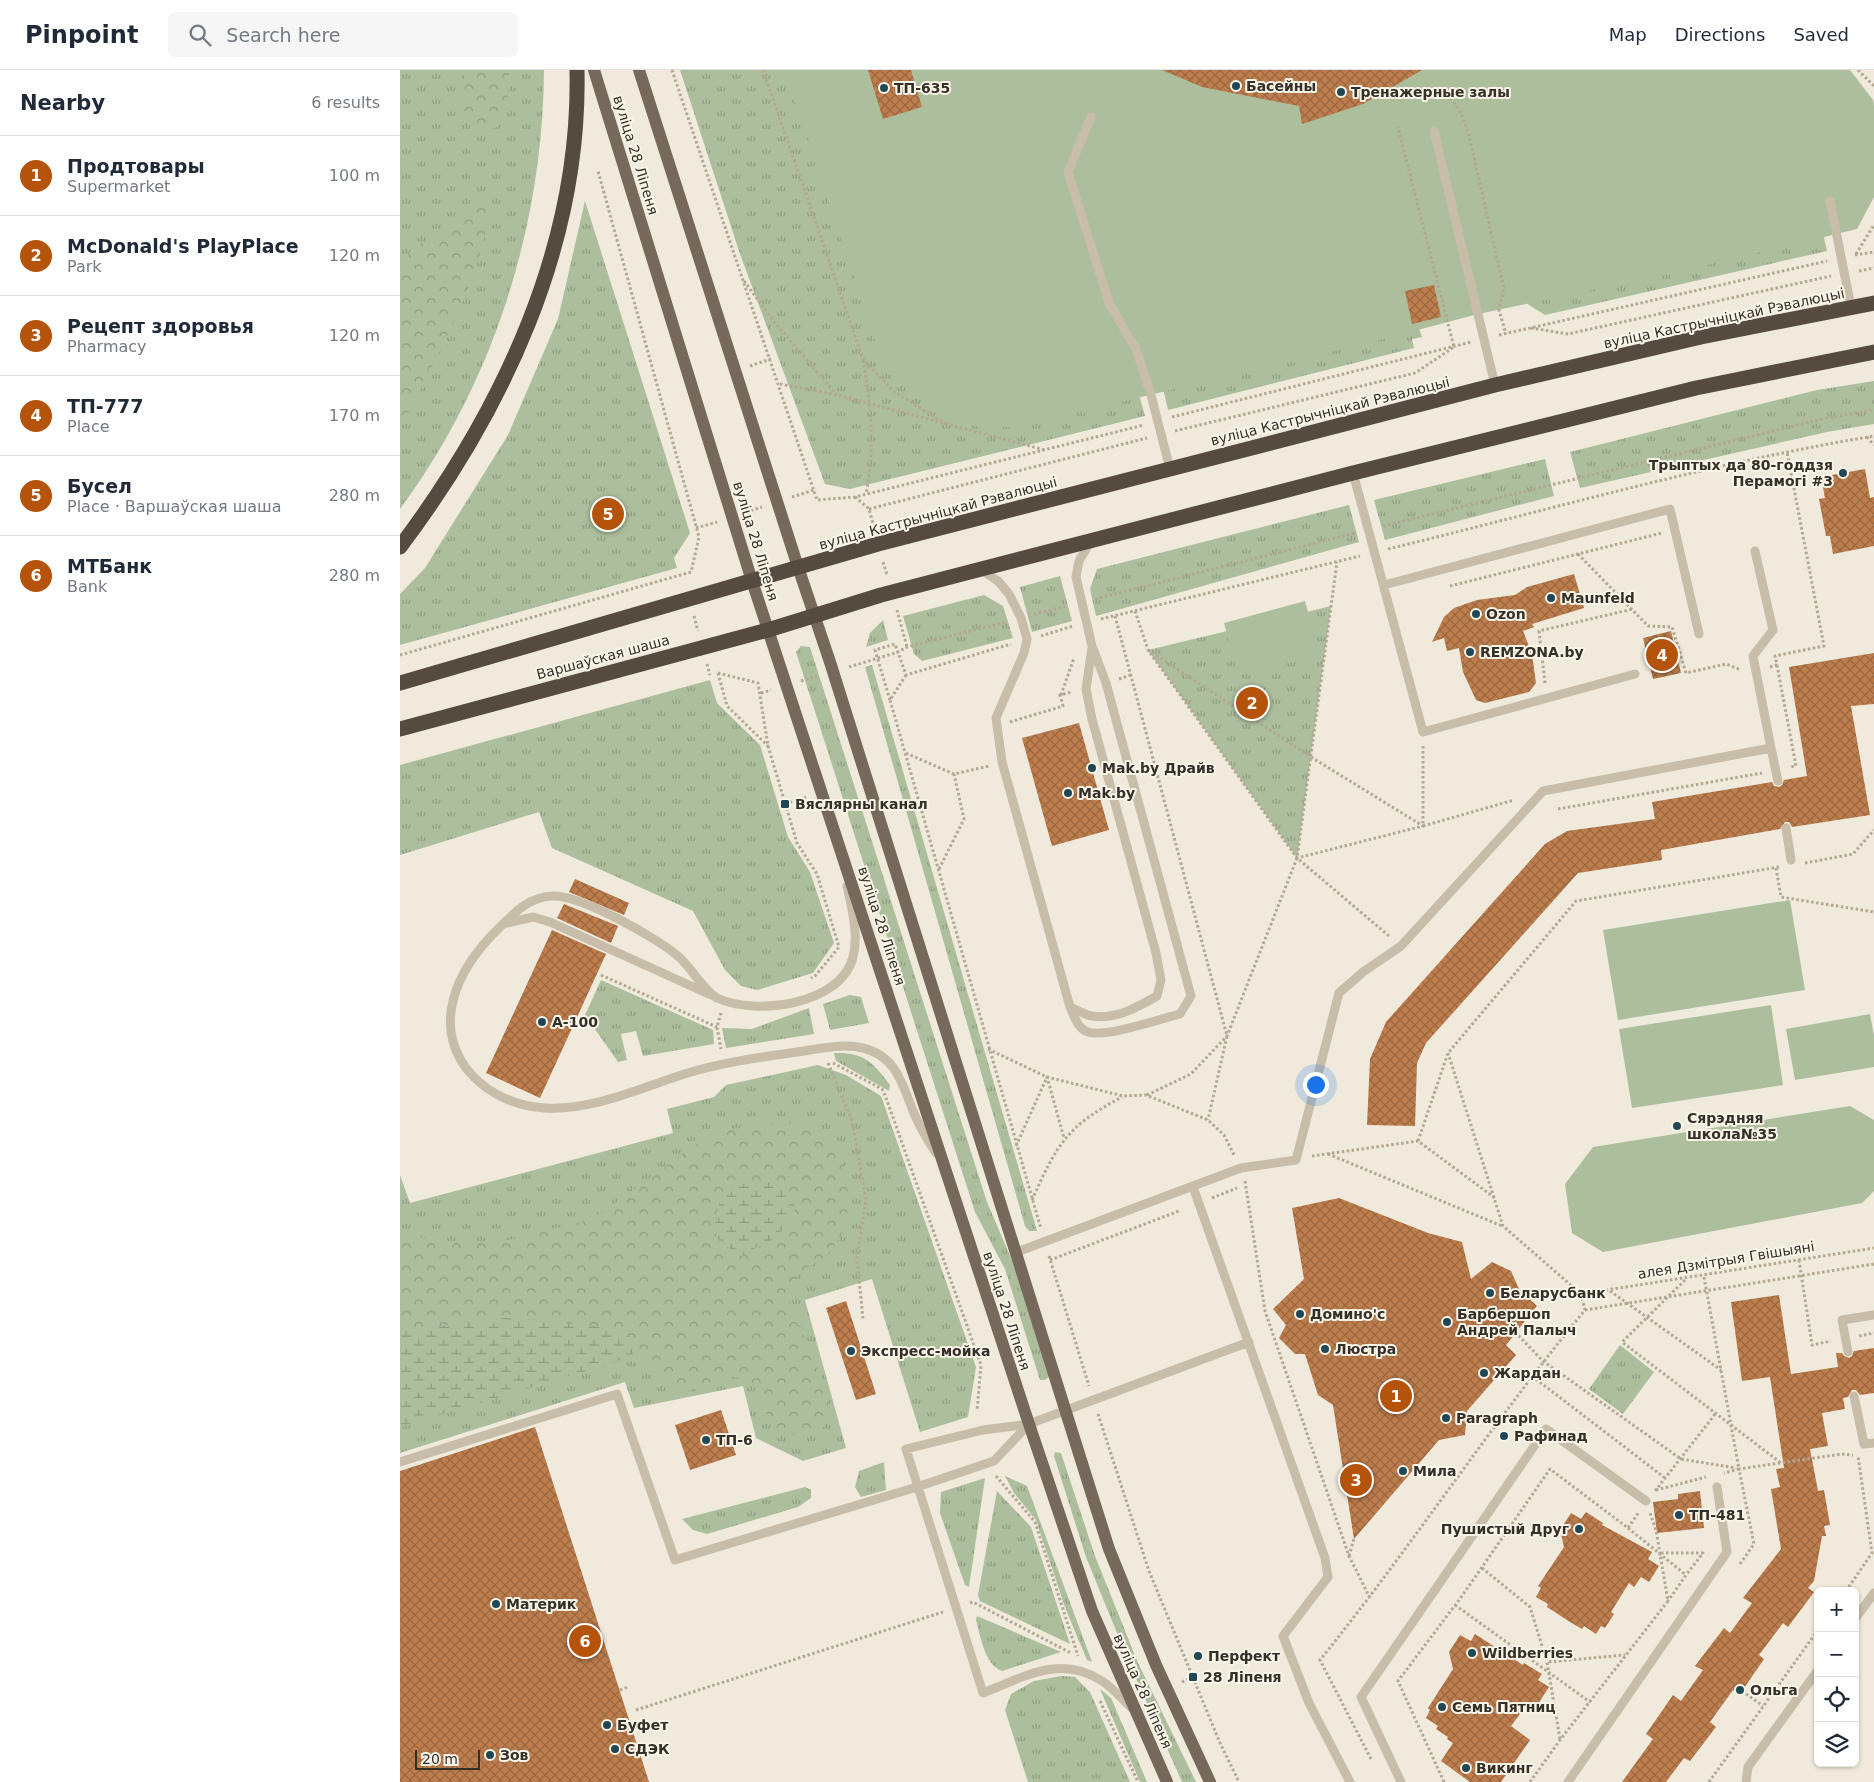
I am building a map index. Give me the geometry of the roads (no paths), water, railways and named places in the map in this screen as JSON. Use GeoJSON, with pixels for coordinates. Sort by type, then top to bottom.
{"type":"FeatureCollection","features":[{"type":"Feature","properties":{"kind":"highway"},"geometry":{"type":"LineString","coordinates":[[400,547],[438,494],[478,431],[515,357],[541,291],[555,242],[571,157],[576,123],[577,70]]}},
{"type":"Feature","properties":{"kind":"highway","name":"вуліца Кастрычніцкай Рэвалюцыі"},"geometry":{"type":"LineString","coordinates":[[798,567],[878,544],[1496,385],[1701,337],[1874,303]]}},
{"type":"Feature","properties":{"kind":"highway"},"geometry":{"type":"LineString","coordinates":[[814,614],[892,592],[1353,473],[1696,388],[1874,352]]}},
{"type":"Feature","properties":{"kind":"highway"},"geometry":{"type":"LineString","coordinates":[[400,683],[798,567]]}},
{"type":"Feature","properties":{"kind":"highway","name":"Варшаўская шаша"},"geometry":{"type":"LineString","coordinates":[[400,729],[768,630],[814,614]]}},
{"type":"Feature","properties":{"kind":"main road","name":"вуліца 28 Ліпеня"},"geometry":{"type":"LineString","coordinates":[[594,70],[752,581],[1029,1424],[1092,1611],[1167,1782]]}},
{"type":"Feature","properties":{"kind":"main road","name":"вуліца 28 Ліпеня"},"geometry":{"type":"LineString","coordinates":[[639,70],[1017,1252],[1109,1549],[1156,1665],[1210,1782]]}},
{"type":"Feature","properties":{"kind":"lane"},"geometry":{"type":"LineString","coordinates":[[1091,117],[1068,172],[1109,303],[1136,349],[1159,421],[1170,469]]}},
{"type":"Feature","properties":{"kind":"lane"},"geometry":{"type":"LineString","coordinates":[[1434,131],[1496,385]]}},
{"type":"Feature","properties":{"kind":"lane"},"geometry":{"type":"LineString","coordinates":[[1830,201],[1851,307]]}},
{"type":"Feature","properties":{"kind":"lane"},"geometry":{"type":"LineString","coordinates":[[1353,473],[1423,732],[1635,674]]}},
{"type":"Feature","properties":{"kind":"lane"},"geometry":{"type":"LineString","coordinates":[[1384,585],[1670,509],[1699,634]]}},
{"type":"Feature","properties":{"kind":"lane"},"geometry":{"type":"LineString","coordinates":[[980,569],[998,581],[1009,594],[1021,618],[1027,639],[1024,652],[996,718],[1002,762],[1070,1007],[1079,1026],[1087,1032],[1103,1034],[1180,1014],[1191,996],[1106,683],[1092,646],[1088,622],[1076,577],[1079,561],[1091,541]]}},
{"type":"Feature","properties":{"kind":"lane"},"geometry":{"type":"LineString","coordinates":[[1756,551],[1773,630],[1754,656],[1778,781]]}},
{"type":"Feature","properties":{"kind":"lane"},"geometry":{"type":"LineString","coordinates":[[1070,1007],[1092,1016],[1112,1015],[1135,1009],[1157,996],[1161,980],[1156,953],[1092,719],[1086,689],[1092,646]]}},
{"type":"Feature","properties":{"kind":"lane"},"geometry":{"type":"LineString","coordinates":[[1017,1252],[1241,1168],[1296,1160],[1339,994],[1364,972],[1401,946],[1543,791],[1772,748]]}},
{"type":"Feature","properties":{"kind":"lane"},"geometry":{"type":"LineString","coordinates":[[1786,828],[1795,862]]}},
{"type":"Feature","properties":{"kind":"lane"},"geometry":{"type":"LineString","coordinates":[[496,931],[515,919],[533,917],[542,919],[724,1000],[746,1006],[763,1007],[794,1003],[832,986],[850,968],[856,943],[835,829]]}},
{"type":"Feature","properties":{"kind":"lane"},"geometry":{"type":"LineString","coordinates":[[714,996],[690,968],[666,946],[632,926],[568,898],[551,896],[532,900],[515,912],[476,953],[467,967],[453,998],[450,1033],[458,1057],[472,1078],[487,1090],[522,1104],[544,1108],[600,1101],[687,1073],[724,1064],[826,1048],[861,1048],[882,1055],[896,1070],[918,1123],[943,1163]]}},
{"type":"Feature","properties":{"kind":"lane"},"geometry":{"type":"LineString","coordinates":[[1193,1187],[1325,1558],[1328,1577],[1283,1636],[1294,1670],[1350,1782]]}},
{"type":"Feature","properties":{"kind":"lane"},"geometry":{"type":"LineString","coordinates":[[1848,1352],[1842,1320],[1874,1315]]}},
{"type":"Feature","properties":{"kind":"lane"},"geometry":{"type":"LineString","coordinates":[[1134,1709],[1102,1681],[1066,1667],[1050,1668],[983,1692],[906,1449],[983,1430],[1029,1424],[1066,1412],[1248,1342]]}},
{"type":"Feature","properties":{"kind":"lane"},"geometry":{"type":"LineString","coordinates":[[400,1462],[618,1394],[675,1560],[917,1487],[994,1461],[1029,1424]]}},
{"type":"Feature","properties":{"kind":"lane"},"geometry":{"type":"LineString","coordinates":[[1854,1396],[1864,1444],[1874,1443]]}},
{"type":"Feature","properties":{"kind":"lane"},"geometry":{"type":"LineString","coordinates":[[1401,1782],[1361,1696],[1546,1429],[1646,1501]]}},
{"type":"Feature","properties":{"kind":"lane"},"geometry":{"type":"LineString","coordinates":[[1568,1782],[1727,1552],[1717,1487]]}},
{"type":"Feature","properties":{"kind":"lane"},"geometry":{"type":"LineString","coordinates":[[1859,1614],[1874,1593]]}},
{"type":"Feature","properties":{"kind":"lane"},"geometry":{"type":"LineString","coordinates":[[1746,1782],[1748,1767],[1814,1676]]}},
{"type":"Feature","properties":{"kind":"place","name":"Басейны"},"geometry":{"type":"Point","coordinates":[1236,86]}},
{"type":"Feature","properties":{"kind":"place","name":"ТП-635"},"geometry":{"type":"Point","coordinates":[884,88]}},
{"type":"Feature","properties":{"kind":"place","name":"Тренажерные залы"},"geometry":{"type":"Point","coordinates":[1341,92]}},
{"type":"Feature","properties":{"kind":"place","name":"Трыптых да 80-годдзя Перамогі #3"},"geometry":{"type":"Point","coordinates":[1843,473]}},
{"type":"Feature","properties":{"kind":"place","name":"Бусел"},"geometry":{"type":"Point","coordinates":[608,514]}},
{"type":"Feature","properties":{"kind":"place","name":"Maunfeld"},"geometry":{"type":"Point","coordinates":[1551,598]}},
{"type":"Feature","properties":{"kind":"place","name":"Ozon"},"geometry":{"type":"Point","coordinates":[1476,614]}},
{"type":"Feature","properties":{"kind":"place","name":"REMZONA.by"},"geometry":{"type":"Point","coordinates":[1470,652]}},
{"type":"Feature","properties":{"kind":"place","name":"ТП-777"},"geometry":{"type":"Point","coordinates":[1662,655]}},
{"type":"Feature","properties":{"kind":"place","name":"McDonald's PlayPlace"},"geometry":{"type":"Point","coordinates":[1252,703]}},
{"type":"Feature","properties":{"kind":"place","name":"Маk.by Драйв"},"geometry":{"type":"Point","coordinates":[1092,768]}},
{"type":"Feature","properties":{"kind":"place","name":"Mak.by"},"geometry":{"type":"Point","coordinates":[1068,793]}},
{"type":"Feature","properties":{"kind":"place","name":"Вяслярны канал"},"geometry":{"type":"Point","coordinates":[785,804]}},
{"type":"Feature","properties":{"kind":"place","name":"А-100"},"geometry":{"type":"Point","coordinates":[542,1022]}},
{"type":"Feature","properties":{"kind":"place","name":"Сярэдняя школа№35"},"geometry":{"type":"Point","coordinates":[1677,1126]}},
{"type":"Feature","properties":{"kind":"place","name":"Беларусбанк"},"geometry":{"type":"Point","coordinates":[1490,1293]}},
{"type":"Feature","properties":{"kind":"place","name":"Домино'c"},"geometry":{"type":"Point","coordinates":[1300,1314]}},
{"type":"Feature","properties":{"kind":"place","name":"Барбершоп Андрей Палыч"},"geometry":{"type":"Point","coordinates":[1447,1322]}},
{"type":"Feature","properties":{"kind":"place","name":"Люстра"},"geometry":{"type":"Point","coordinates":[1325,1349]}},
{"type":"Feature","properties":{"kind":"place","name":"Экспресс-мойка"},"geometry":{"type":"Point","coordinates":[851,1351]}},
{"type":"Feature","properties":{"kind":"place","name":"Жардан"},"geometry":{"type":"Point","coordinates":[1484,1373]}},
{"type":"Feature","properties":{"kind":"place","name":"Продтовары"},"geometry":{"type":"Point","coordinates":[1396,1396]}},
{"type":"Feature","properties":{"kind":"place","name":"Paragraph"},"geometry":{"type":"Point","coordinates":[1446,1418]}},
{"type":"Feature","properties":{"kind":"place","name":"Рафинад"},"geometry":{"type":"Point","coordinates":[1504,1436]}},
{"type":"Feature","properties":{"kind":"place","name":"ТП-6"},"geometry":{"type":"Point","coordinates":[706,1440]}},
{"type":"Feature","properties":{"kind":"place","name":"Мила"},"geometry":{"type":"Point","coordinates":[1403,1471]}},
{"type":"Feature","properties":{"kind":"place","name":"Рецепт здоровья"},"geometry":{"type":"Point","coordinates":[1356,1480]}},
{"type":"Feature","properties":{"kind":"place","name":"ТП-481"},"geometry":{"type":"Point","coordinates":[1679,1515]}},
{"type":"Feature","properties":{"kind":"place","name":"Пушистый Друг"},"geometry":{"type":"Point","coordinates":[1579,1529]}},
{"type":"Feature","properties":{"kind":"place","name":"Материк"},"geometry":{"type":"Point","coordinates":[496,1604]}},
{"type":"Feature","properties":{"kind":"place","name":"МТБанк"},"geometry":{"type":"Point","coordinates":[585,1641]}},
{"type":"Feature","properties":{"kind":"place","name":"Wildberries"},"geometry":{"type":"Point","coordinates":[1472,1653]}},
{"type":"Feature","properties":{"kind":"place","name":"Перфект"},"geometry":{"type":"Point","coordinates":[1198,1656]}},
{"type":"Feature","properties":{"kind":"place","name":"28 Ліпеня"},"geometry":{"type":"Point","coordinates":[1193,1677]}},
{"type":"Feature","properties":{"kind":"place","name":"Ольга"},"geometry":{"type":"Point","coordinates":[1740,1690]}},
{"type":"Feature","properties":{"kind":"place","name":"Семь Пятниц"},"geometry":{"type":"Point","coordinates":[1442,1707]}},
{"type":"Feature","properties":{"kind":"place","name":"Буфет"},"geometry":{"type":"Point","coordinates":[607,1725]}},
{"type":"Feature","properties":{"kind":"place","name":"СДЭК"},"geometry":{"type":"Point","coordinates":[615,1749]}},
{"type":"Feature","properties":{"kind":"place","name":"Зов"},"geometry":{"type":"Point","coordinates":[490,1755]}},
{"type":"Feature","properties":{"kind":"place","name":"Викинг"},"geometry":{"type":"Point","coordinates":[1466,1768]}}]}
